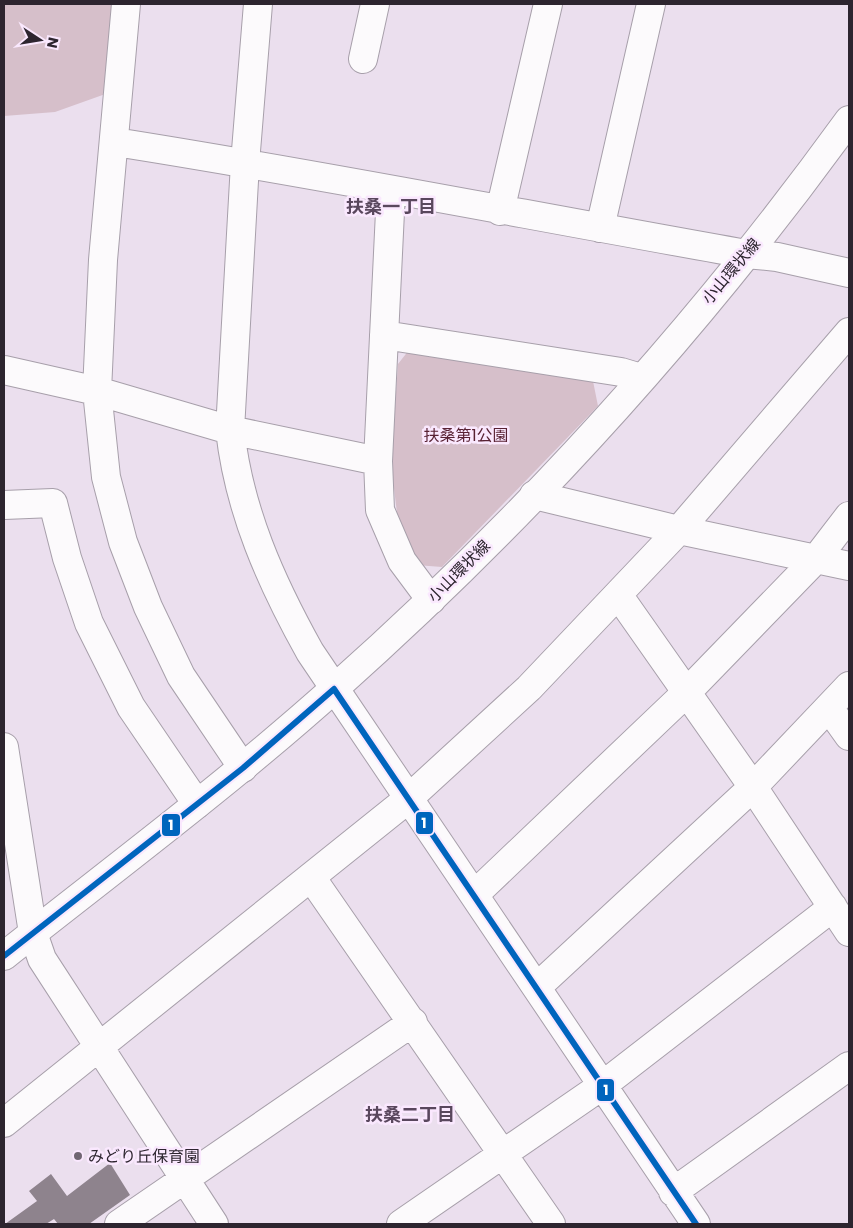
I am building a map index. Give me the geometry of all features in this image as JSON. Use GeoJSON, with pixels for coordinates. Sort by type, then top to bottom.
{"type":"FeatureCollection","features":[{"type":"Feature","properties":{"kind":"street"},"geometry":{"type":"LineString","coordinates":[[126,4],[103,260],[97,391],[106,477],[130,561],[148,607],[181,676],[242,768]]}},
{"type":"Feature","properties":{"kind":"street"},"geometry":{"type":"LineString","coordinates":[[258,4],[245,162],[230,430],[233,454],[247,514],[265,564],[290,618],[334,689],[696,1224]]}},
{"type":"Feature","properties":{"kind":"street"},"geometry":{"type":"LineString","coordinates":[[364,59],[375,4]]}},
{"type":"Feature","properties":{"kind":"street"},"geometry":{"type":"LineString","coordinates":[[500,211],[548,4]]}},
{"type":"Feature","properties":{"kind":"street"},"geometry":{"type":"LineString","coordinates":[[600,228],[651,4]]}},
{"type":"Feature","properties":{"kind":"street","name":"小山環状線"},"geometry":{"type":"LineString","coordinates":[[4,956],[242,768],[334,689],[431,600],[534,496],[642,378],[746,254],[849,120]]}},
{"type":"Feature","properties":{"kind":"street"},"geometry":{"type":"LineString","coordinates":[[115,142],[245,162],[500,211],[746,254],[777,257],[849,273]]}},
{"type":"Feature","properties":{"kind":"street"},"geometry":{"type":"LineString","coordinates":[[391,191],[378,461],[380,510],[402,561],[431,600]]}},
{"type":"Feature","properties":{"kind":"street"},"geometry":{"type":"LineString","coordinates":[[4,1122],[408,799],[529,688],[619,596],[679,530],[849,332]]}},
{"type":"Feature","properties":{"kind":"street"},"geometry":{"type":"LineString","coordinates":[[384,335],[621,372],[642,378]]}},
{"type":"Feature","properties":{"kind":"street"},"geometry":{"type":"LineString","coordinates":[[4,370],[97,391],[230,430],[378,461]]}},
{"type":"Feature","properties":{"kind":"street"},"geometry":{"type":"LineString","coordinates":[[534,496],[679,530],[849,566]]}},
{"type":"Feature","properties":{"kind":"street"},"geometry":{"type":"LineString","coordinates":[[4,505],[53,504],[67,558],[89,623],[132,707],[197,804]]}},
{"type":"Feature","properties":{"kind":"street"},"geometry":{"type":"LineString","coordinates":[[474,895],[687,692],[816,559],[849,516]]}},
{"type":"Feature","properties":{"kind":"street"},"geometry":{"type":"LineString","coordinates":[[619,596],[753,788],[849,932]]}},
{"type":"Feature","properties":{"kind":"street"},"geometry":{"type":"LineString","coordinates":[[537,987],[753,788],[849,686]]}},
{"type":"Feature","properties":{"kind":"street"},"geometry":{"type":"LineString","coordinates":[[829,708],[849,736]]}},
{"type":"Feature","properties":{"kind":"street"},"geometry":{"type":"LineString","coordinates":[[4,747],[33,932],[42,959],[214,1224]]}},
{"type":"Feature","properties":{"kind":"street"},"geometry":{"type":"LineString","coordinates":[[311,877],[551,1224]]}},
{"type":"Feature","properties":{"kind":"street"},"geometry":{"type":"LineString","coordinates":[[402,1224],[603,1085],[833,907]]}},
{"type":"Feature","properties":{"kind":"street"},"geometry":{"type":"LineString","coordinates":[[119,1224],[413,1022]]}},
{"type":"Feature","properties":{"kind":"street"},"geometry":{"type":"LineString","coordinates":[[674,1192],[849,1066]]}},
{"type":"Feature","properties":{"kind":"green space"},"geometry":{"type":"Polygon","coordinates":[[[4,4],[113,4],[111,92],[55,112],[4,116],[4,4]]]}},
{"type":"Feature","properties":{"kind":"green space","name":"扶桑第1公園"},"geometry":{"type":"Polygon","coordinates":[[[409,350],[593,381],[598,406],[442,567],[416,565],[398,521],[391,464],[398,364],[409,350]]]}},
{"type":"Feature","properties":{"kind":"building"},"geometry":{"type":"Polygon","coordinates":[[[110,1163],[130,1195],[89,1224],[58,1224],[54,1219],[46,1224],[5,1224],[37,1201],[29,1191],[51,1174],[67,1196],[110,1163]]]}},
{"type":"Feature","properties":{"kind":"transit line","name":"1"},"geometry":{"type":"LineString","coordinates":[[334,689],[696,1224]]}},
{"type":"Feature","properties":{"kind":"transit line","name":"1"},"geometry":{"type":"LineString","coordinates":[[4,956],[243,768],[334,689]]}},
{"type":"Feature","properties":{"kind":"place","name":"みどり丘保育園"},"geometry":{"type":"Point","coordinates":[78,1156]}},
{"type":"Feature","properties":{"kind":"district","name":"扶桑一丁目"},"geometry":{"type":"Point","coordinates":[391,206]}},
{"type":"Feature","properties":{"kind":"district","name":"扶桑二丁目"},"geometry":{"type":"Point","coordinates":[410,1114]}}]}
